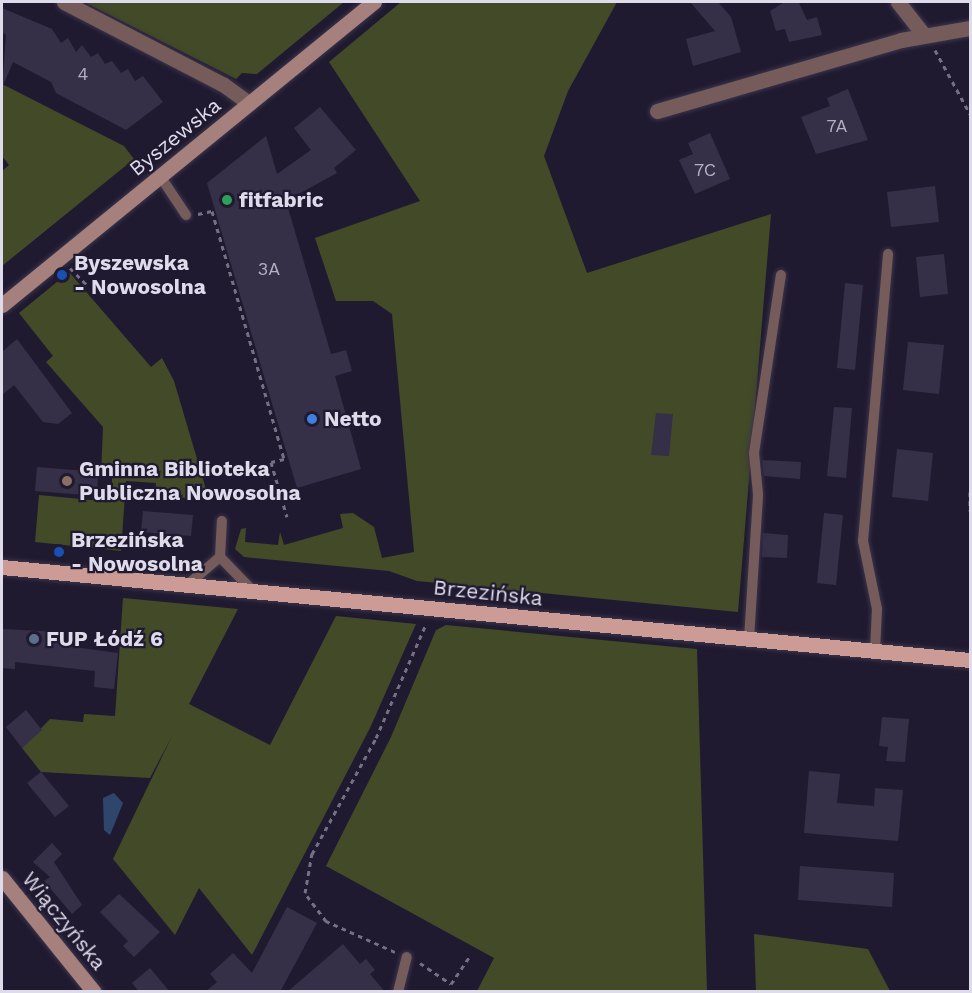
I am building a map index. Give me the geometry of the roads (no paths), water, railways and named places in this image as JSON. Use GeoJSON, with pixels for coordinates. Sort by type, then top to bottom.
{"type":"FeatureCollection","features":[{"type":"Feature","properties":{"kind":"main road","name":"Brzezińska"},"geometry":{"type":"LineString","coordinates":[[2,567],[970,660]]}},
{"type":"Feature","properties":{"kind":"street"},"geometry":{"type":"LineString","coordinates":[[64,2],[224,84],[249,103]]}},
{"type":"Feature","properties":{"kind":"street","name":"Byszewska"},"geometry":{"type":"LineString","coordinates":[[2,305],[374,2]]}},
{"type":"Feature","properties":{"kind":"street"},"geometry":{"type":"LineString","coordinates":[[898,2],[923,34]]}},
{"type":"Feature","properties":{"kind":"street"},"geometry":{"type":"LineString","coordinates":[[657,111],[923,34],[970,28]]}},
{"type":"Feature","properties":{"kind":"street","name":"Wiączyńska"},"geometry":{"type":"LineString","coordinates":[[2,878],[94,992]]}},
{"type":"Feature","properties":{"kind":"lane"},"geometry":{"type":"LineString","coordinates":[[160,176],[186,214]]}},
{"type":"Feature","properties":{"kind":"lane"},"geometry":{"type":"LineString","coordinates":[[874,651],[877,609],[863,541],[888,254]]}},
{"type":"Feature","properties":{"kind":"lane"},"geometry":{"type":"LineString","coordinates":[[749,639],[758,494],[754,453],[781,275]]}},
{"type":"Feature","properties":{"kind":"lane"},"geometry":{"type":"LineString","coordinates":[[186,586],[220,557],[222,521]]}},
{"type":"Feature","properties":{"kind":"lane"},"geometry":{"type":"LineString","coordinates":[[220,557],[255,592]]}},
{"type":"Feature","properties":{"kind":"lane"},"geometry":{"type":"LineString","coordinates":[[398,992],[407,957]]}},
{"type":"Feature","properties":{"kind":"water"},"geometry":{"type":"Polygon","coordinates":[[[114,793],[123,803],[110,835],[104,830],[103,798],[114,793]]]}},
{"type":"Feature","properties":{"kind":"place","name":"fitfabric"},"geometry":{"type":"Point","coordinates":[227,200]}},
{"type":"Feature","properties":{"kind":"place","name":"Byszewska - Nowosolna"},"geometry":{"type":"Point","coordinates":[62,275]}},
{"type":"Feature","properties":{"kind":"place","name":"Netto"},"geometry":{"type":"Point","coordinates":[312,419]}},
{"type":"Feature","properties":{"kind":"place","name":"Gminna Biblioteka Publiczna Nowosolna"},"geometry":{"type":"Point","coordinates":[67,481]}},
{"type":"Feature","properties":{"kind":"place","name":"Brzezińska - Nowosolna"},"geometry":{"type":"Point","coordinates":[59,552]}},
{"type":"Feature","properties":{"kind":"place","name":"FUP Łódź 6"},"geometry":{"type":"Point","coordinates":[34,639]}}]}
